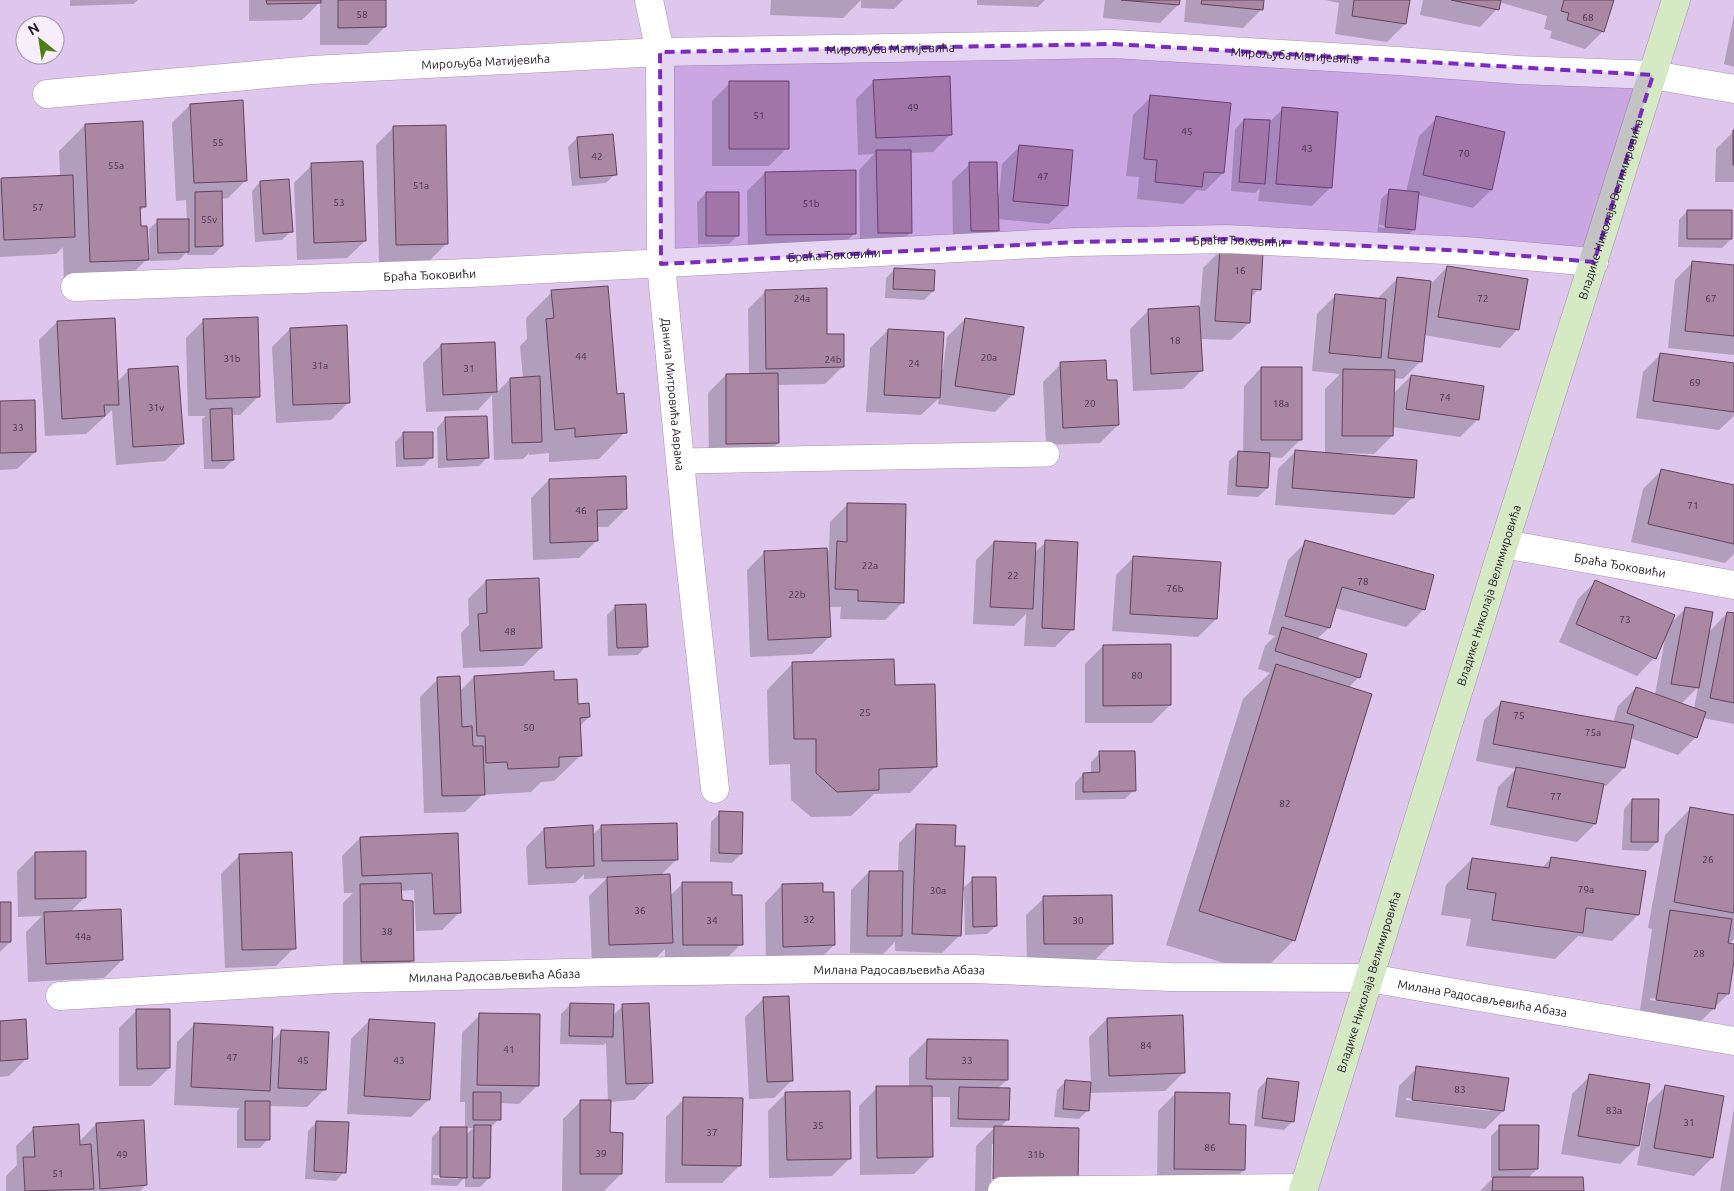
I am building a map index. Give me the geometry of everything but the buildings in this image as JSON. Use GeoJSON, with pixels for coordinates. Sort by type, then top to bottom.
{"type":"FeatureCollection","features":[{"type":"Feature","properties":{"kind":"street","name":"Данила Митровића Аврама"},"geometry":{"type":"LineString","coordinates":[[649,0],[660,52],[661,264],[682,461],[688,543],[715,789]]}},
{"type":"Feature","properties":{"kind":"street","name":"Владике Николаја Велимировића"},"geometry":{"type":"LineString","coordinates":[[1304,1190],[1504,544],[1676,0]]}},
{"type":"Feature","properties":{"kind":"street","name":"Мирољуба Матијевића"},"geometry":{"type":"LineString","coordinates":[[47,94],[312,70],[660,52],[1113,44],[1518,70],[1653,75],[1734,89]]}},
{"type":"Feature","properties":{"kind":"street","name":"Браћа Ђоковићи"},"geometry":{"type":"LineString","coordinates":[[75,286],[312,279],[661,264],[1076,242],[1227,239],[1466,251],[1594,262]]}},
{"type":"Feature","properties":{"kind":"street","name":"Браћа Ђоковићи"},"geometry":{"type":"LineString","coordinates":[[1504,544],[1734,585]]}},
{"type":"Feature","properties":{"kind":"street","name":"Милана Радосављевића Абаза"},"geometry":{"type":"LineString","coordinates":[[60,996],[336,979],[825,969],[972,969],[1171,977],[1370,978],[1734,1041]]}},
{"type":"Feature","properties":{"kind":"street"},"geometry":{"type":"LineString","coordinates":[[1002,1191],[1304,1190]]}},
{"type":"Feature","properties":{"kind":"lane"},"geometry":{"type":"LineString","coordinates":[[682,461],[1048,454]]}},
{"type":"Feature","properties":{"kind":"highlighted area"},"geometry":{"type":"Polygon","coordinates":[[[1113,44],[1653,75],[1594,262],[1466,251],[1227,239],[1076,242],[661,264],[660,52],[1113,44]]]}}]}
